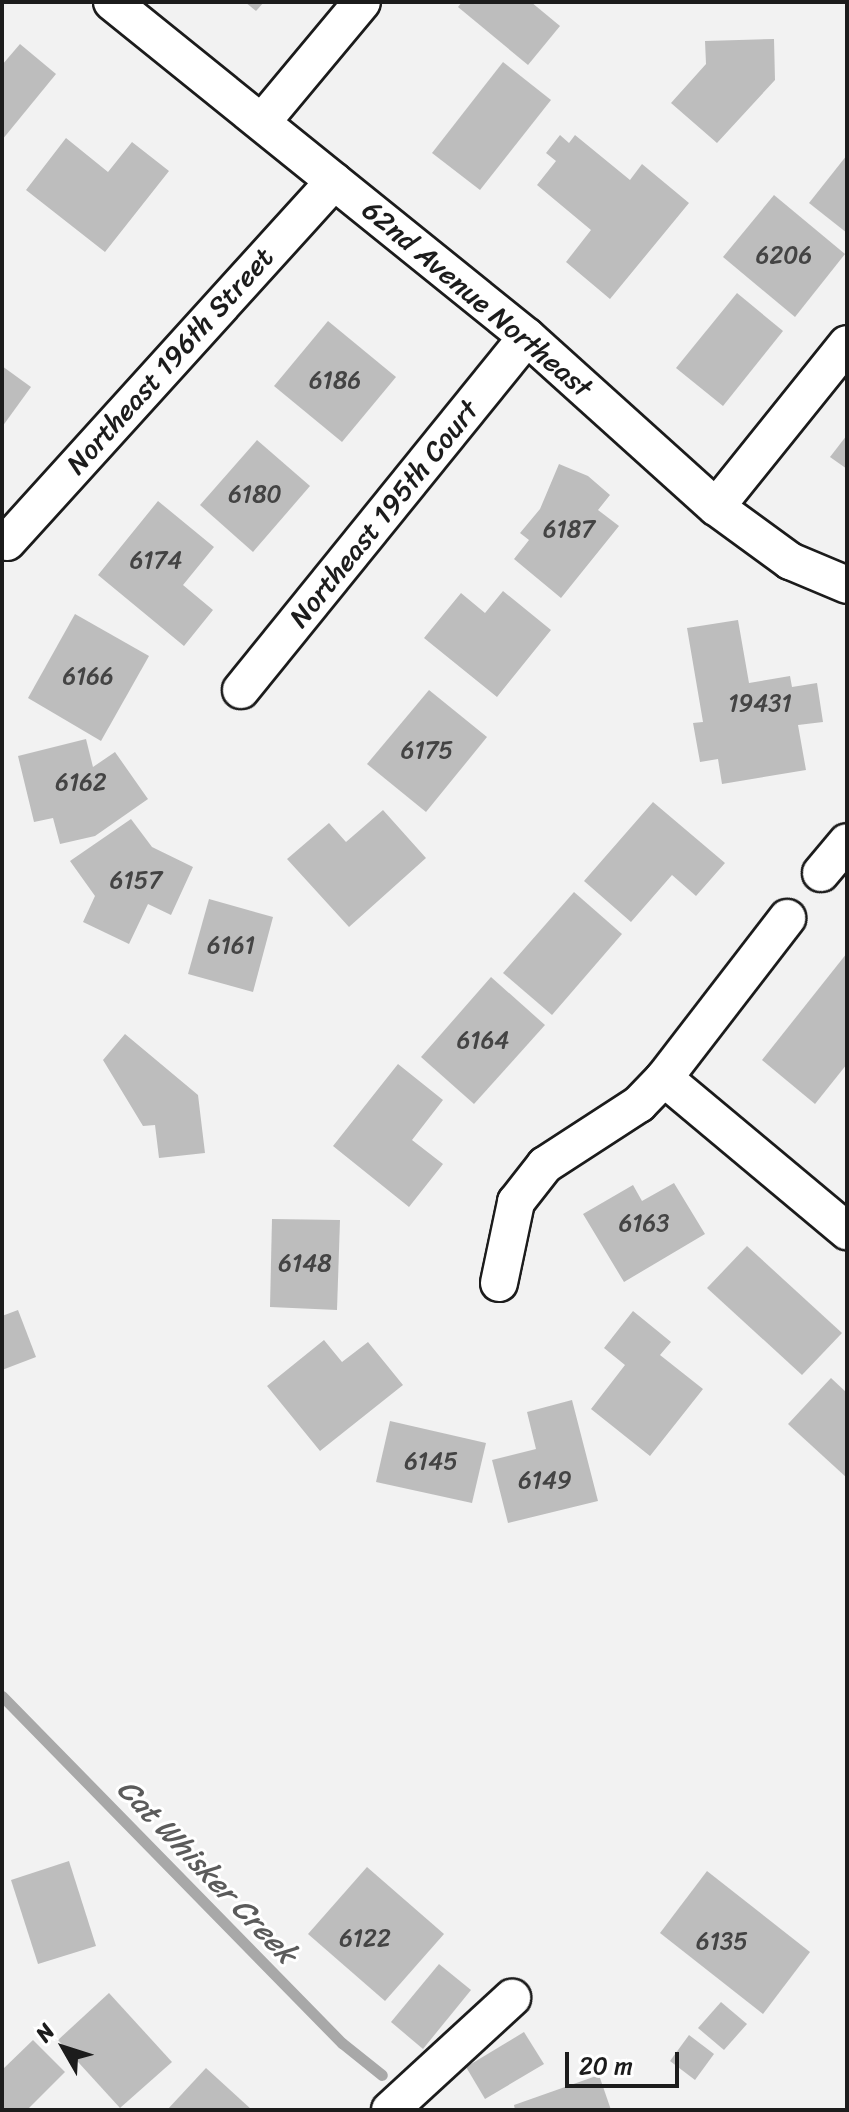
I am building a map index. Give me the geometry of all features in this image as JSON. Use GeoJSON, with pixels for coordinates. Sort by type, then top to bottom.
{"type":"FeatureCollection","features":[{"type":"Feature","properties":{"kind":"street","name":"62nd Avenue Northeast"},"geometry":{"type":"LineString","coordinates":[[112,2],[527,337],[716,507],[790,561],[847,585]]}},
{"type":"Feature","properties":{"kind":"street"},"geometry":{"type":"LineString","coordinates":[[262,122],[362,2]]}},
{"type":"Feature","properties":{"kind":"street","name":"Northeast 196th Street"},"geometry":{"type":"LineString","coordinates":[[7,542],[334,181]]}},
{"type":"Feature","properties":{"kind":"street","name":"Northeast 195th Court"},"geometry":{"type":"LineString","coordinates":[[241,690],[527,337]]}},
{"type":"Feature","properties":{"kind":"street"},"geometry":{"type":"LineString","coordinates":[[716,507],[847,344]]}},
{"type":"Feature","properties":{"kind":"street"},"geometry":{"type":"LineString","coordinates":[[821,873],[847,842]]}},
{"type":"Feature","properties":{"kind":"street"},"geometry":{"type":"LineString","coordinates":[[499,1283],[516,1202],[545,1165],[639,1104],[664,1078],[787,918]]}},
{"type":"Feature","properties":{"kind":"street"},"geometry":{"type":"LineString","coordinates":[[664,1078],[847,1231]]}},
{"type":"Feature","properties":{"kind":"street"},"geometry":{"type":"LineString","coordinates":[[390,2110],[512,1998]]}},
{"type":"Feature","properties":{"kind":"building"},"geometry":{"type":"Polygon","coordinates":[[[245,2],[264,2],[256,11],[245,2]]]}},
{"type":"Feature","properties":{"kind":"building"},"geometry":{"type":"Polygon","coordinates":[[[462,2],[531,2],[560,26],[528,65],[458,7],[462,2]]]}},
{"type":"Feature","properties":{"kind":"building"},"geometry":{"type":"Polygon","coordinates":[[[774,39],[775,80],[717,143],[671,103],[706,64],[705,41],[774,39]]]}},
{"type":"Feature","properties":{"kind":"building"},"geometry":{"type":"Polygon","coordinates":[[[20,44],[56,74],[2,140],[2,65],[20,44]]]}},
{"type":"Feature","properties":{"kind":"building"},"geometry":{"type":"Polygon","coordinates":[[[503,62],[551,100],[480,190],[432,153],[503,62]]]}},
{"type":"Feature","properties":{"kind":"building"},"geometry":{"type":"Polygon","coordinates":[[[560,135],[569,143],[575,135],[630,180],[642,164],[689,203],[610,299],[566,262],[591,230],[537,185],[556,161],[546,153],[560,135]]]}},
{"type":"Feature","properties":{"kind":"building"},"geometry":{"type":"Polygon","coordinates":[[[66,138],[108,172],[132,142],[169,171],[105,252],[26,190],[66,138]]]}},
{"type":"Feature","properties":{"kind":"building"},"geometry":{"type":"Polygon","coordinates":[[[847,155],[847,233],[809,203],[847,155]]]}},
{"type":"Feature","properties":{"kind":"building"},"geometry":{"type":"Polygon","coordinates":[[[774,195],[845,254],[795,317],[723,257],[774,195]]]}},
{"type":"Feature","properties":{"kind":"building"},"geometry":{"type":"Polygon","coordinates":[[[737,293],[783,331],[723,406],[676,368],[737,293]]]}},
{"type":"Feature","properties":{"kind":"building"},"geometry":{"type":"Polygon","coordinates":[[[328,321],[396,377],[342,442],[274,386],[328,321]]]}},
{"type":"Feature","properties":{"kind":"building"},"geometry":{"type":"Polygon","coordinates":[[[2,366],[31,387],[2,427],[2,366]]]}},
{"type":"Feature","properties":{"kind":"building"},"geometry":{"type":"Polygon","coordinates":[[[847,435],[847,469],[830,457],[847,435]]]}},
{"type":"Feature","properties":{"kind":"building"},"geometry":{"type":"Polygon","coordinates":[[[257,440],[310,486],[253,552],[200,505],[257,440]]]}},
{"type":"Feature","properties":{"kind":"building"},"geometry":{"type":"Polygon","coordinates":[[[559,464],[588,476],[610,495],[598,510],[619,526],[561,598],[514,559],[529,540],[520,533],[540,509],[559,464]]]}},
{"type":"Feature","properties":{"kind":"building"},"geometry":{"type":"Polygon","coordinates":[[[158,501],[214,547],[183,585],[213,610],[184,646],[98,575],[158,501]]]}},
{"type":"Feature","properties":{"kind":"building"},"geometry":{"type":"Polygon","coordinates":[[[503,591],[551,630],[497,697],[424,638],[461,593],[485,613],[503,591]]]}},
{"type":"Feature","properties":{"kind":"building"},"geometry":{"type":"Polygon","coordinates":[[[75,614],[149,656],[101,741],[28,698],[75,614]]]}},
{"type":"Feature","properties":{"kind":"building"},"geometry":{"type":"Polygon","coordinates":[[[738,620],[749,683],[790,676],[792,687],[817,683],[823,722],[798,725],[806,770],[722,784],[718,759],[700,762],[693,723],[703,722],[687,628],[738,620]]]}},
{"type":"Feature","properties":{"kind":"building"},"geometry":{"type":"Polygon","coordinates":[[[429,690],[487,737],[426,812],[367,764],[429,690]]]}},
{"type":"Feature","properties":{"kind":"building"},"geometry":{"type":"Polygon","coordinates":[[[86,739],[93,767],[115,752],[148,799],[95,836],[60,844],[53,818],[34,822],[18,756],[86,739]]]}},
{"type":"Feature","properties":{"kind":"building"},"geometry":{"type":"Polygon","coordinates":[[[653,802],[725,863],[696,896],[672,875],[631,922],[584,881],[653,802]]]}},
{"type":"Feature","properties":{"kind":"building"},"geometry":{"type":"Polygon","coordinates":[[[383,810],[426,858],[349,927],[287,859],[329,823],[346,842],[383,810]]]}},
{"type":"Feature","properties":{"kind":"building"},"geometry":{"type":"Polygon","coordinates":[[[131,819],[152,847],[193,867],[171,915],[148,904],[129,944],[83,922],[95,896],[70,861],[131,819]]]}},
{"type":"Feature","properties":{"kind":"building"},"geometry":{"type":"Polygon","coordinates":[[[574,892],[622,934],[552,1015],[503,973],[574,892]]]}},
{"type":"Feature","properties":{"kind":"building"},"geometry":{"type":"Polygon","coordinates":[[[209,899],[273,917],[253,992],[188,974],[209,899]]]}},
{"type":"Feature","properties":{"kind":"building"},"geometry":{"type":"Polygon","coordinates":[[[847,953],[847,1064],[815,1104],[762,1060],[847,953]]]}},
{"type":"Feature","properties":{"kind":"building"},"geometry":{"type":"Polygon","coordinates":[[[491,977],[545,1025],[474,1104],[421,1057],[491,977]]]}},
{"type":"Feature","properties":{"kind":"building"},"geometry":{"type":"Polygon","coordinates":[[[125,1034],[198,1095],[205,1153],[159,1158],[155,1125],[143,1126],[103,1060],[125,1034]]]}},
{"type":"Feature","properties":{"kind":"building"},"geometry":{"type":"Polygon","coordinates":[[[398,1064],[443,1100],[412,1140],[443,1164],[409,1207],[333,1146],[398,1064]]]}},
{"type":"Feature","properties":{"kind":"building"},"geometry":{"type":"Polygon","coordinates":[[[674,1183],[705,1234],[624,1282],[583,1214],[633,1185],[642,1201],[674,1183]]]}},
{"type":"Feature","properties":{"kind":"building"},"geometry":{"type":"Polygon","coordinates":[[[272,1219],[340,1220],[337,1310],[270,1307],[272,1219]]]}},
{"type":"Feature","properties":{"kind":"building"},"geometry":{"type":"Polygon","coordinates":[[[747,1246],[842,1333],[802,1375],[707,1288],[747,1246]]]}},
{"type":"Feature","properties":{"kind":"building"},"geometry":{"type":"Polygon","coordinates":[[[18,1310],[36,1357],[2,1370],[2,1316],[18,1310]]]}},
{"type":"Feature","properties":{"kind":"building"},"geometry":{"type":"Polygon","coordinates":[[[633,1311],[671,1342],[660,1355],[703,1389],[650,1456],[591,1409],[625,1365],[604,1348],[633,1311]]]}},
{"type":"Feature","properties":{"kind":"building"},"geometry":{"type":"Polygon","coordinates":[[[324,1340],[342,1362],[368,1342],[403,1385],[320,1451],[267,1386],[324,1340]]]}},
{"type":"Feature","properties":{"kind":"building"},"geometry":{"type":"Polygon","coordinates":[[[831,1378],[847,1393],[847,1478],[788,1424],[831,1378]]]}},
{"type":"Feature","properties":{"kind":"building"},"geometry":{"type":"Polygon","coordinates":[[[572,1400],[598,1501],[508,1523],[492,1460],[536,1449],[527,1412],[572,1400]]]}},
{"type":"Feature","properties":{"kind":"building"},"geometry":{"type":"Polygon","coordinates":[[[390,1421],[486,1443],[472,1503],[376,1482],[390,1421]]]}},
{"type":"Feature","properties":{"kind":"building"},"geometry":{"type":"Polygon","coordinates":[[[69,1861],[96,1946],[38,1964],[11,1880],[69,1861]]]}},
{"type":"Feature","properties":{"kind":"building"},"geometry":{"type":"Polygon","coordinates":[[[367,1867],[444,1934],[385,2001],[308,1934],[367,1867]]]}},
{"type":"Feature","properties":{"kind":"building"},"geometry":{"type":"Polygon","coordinates":[[[707,1871],[810,1952],[763,2014],[660,1933],[707,1871]]]}},
{"type":"Feature","properties":{"kind":"building"},"geometry":{"type":"Polygon","coordinates":[[[439,1964],[471,1990],[423,2049],[391,2022],[439,1964]]]}},
{"type":"Feature","properties":{"kind":"building"},"geometry":{"type":"Polygon","coordinates":[[[109,1993],[172,2062],[120,2108],[58,2040],[109,1993]]]}},
{"type":"Feature","properties":{"kind":"building"},"geometry":{"type":"Polygon","coordinates":[[[721,2002],[747,2024],[724,2050],[698,2028],[721,2002]]]}},
{"type":"Feature","properties":{"kind":"building"},"geometry":{"type":"Polygon","coordinates":[[[524,2032],[544,2064],[485,2099],[466,2067],[524,2032]]]}},
{"type":"Feature","properties":{"kind":"building"},"geometry":{"type":"Polygon","coordinates":[[[689,2035],[714,2054],[695,2080],[670,2061],[689,2035]]]}},
{"type":"Feature","properties":{"kind":"building"},"geometry":{"type":"Polygon","coordinates":[[[33,2040],[65,2072],[27,2110],[2,2110],[2,2070],[33,2040]]]}},
{"type":"Feature","properties":{"kind":"building"},"geometry":{"type":"Polygon","coordinates":[[[206,2068],[252,2110],[167,2110],[206,2068]]]}},
{"type":"Feature","properties":{"kind":"building"},"geometry":{"type":"Polygon","coordinates":[[[599,2075],[611,2110],[515,2110],[514,2105],[599,2075]]]}},
{"type":"Feature","properties":{"kind":"waterway","name":"Cat Whisker Creek"},"geometry":{"type":"LineString","coordinates":[[2,1696],[342,2043],[382,2075]]}}]}
